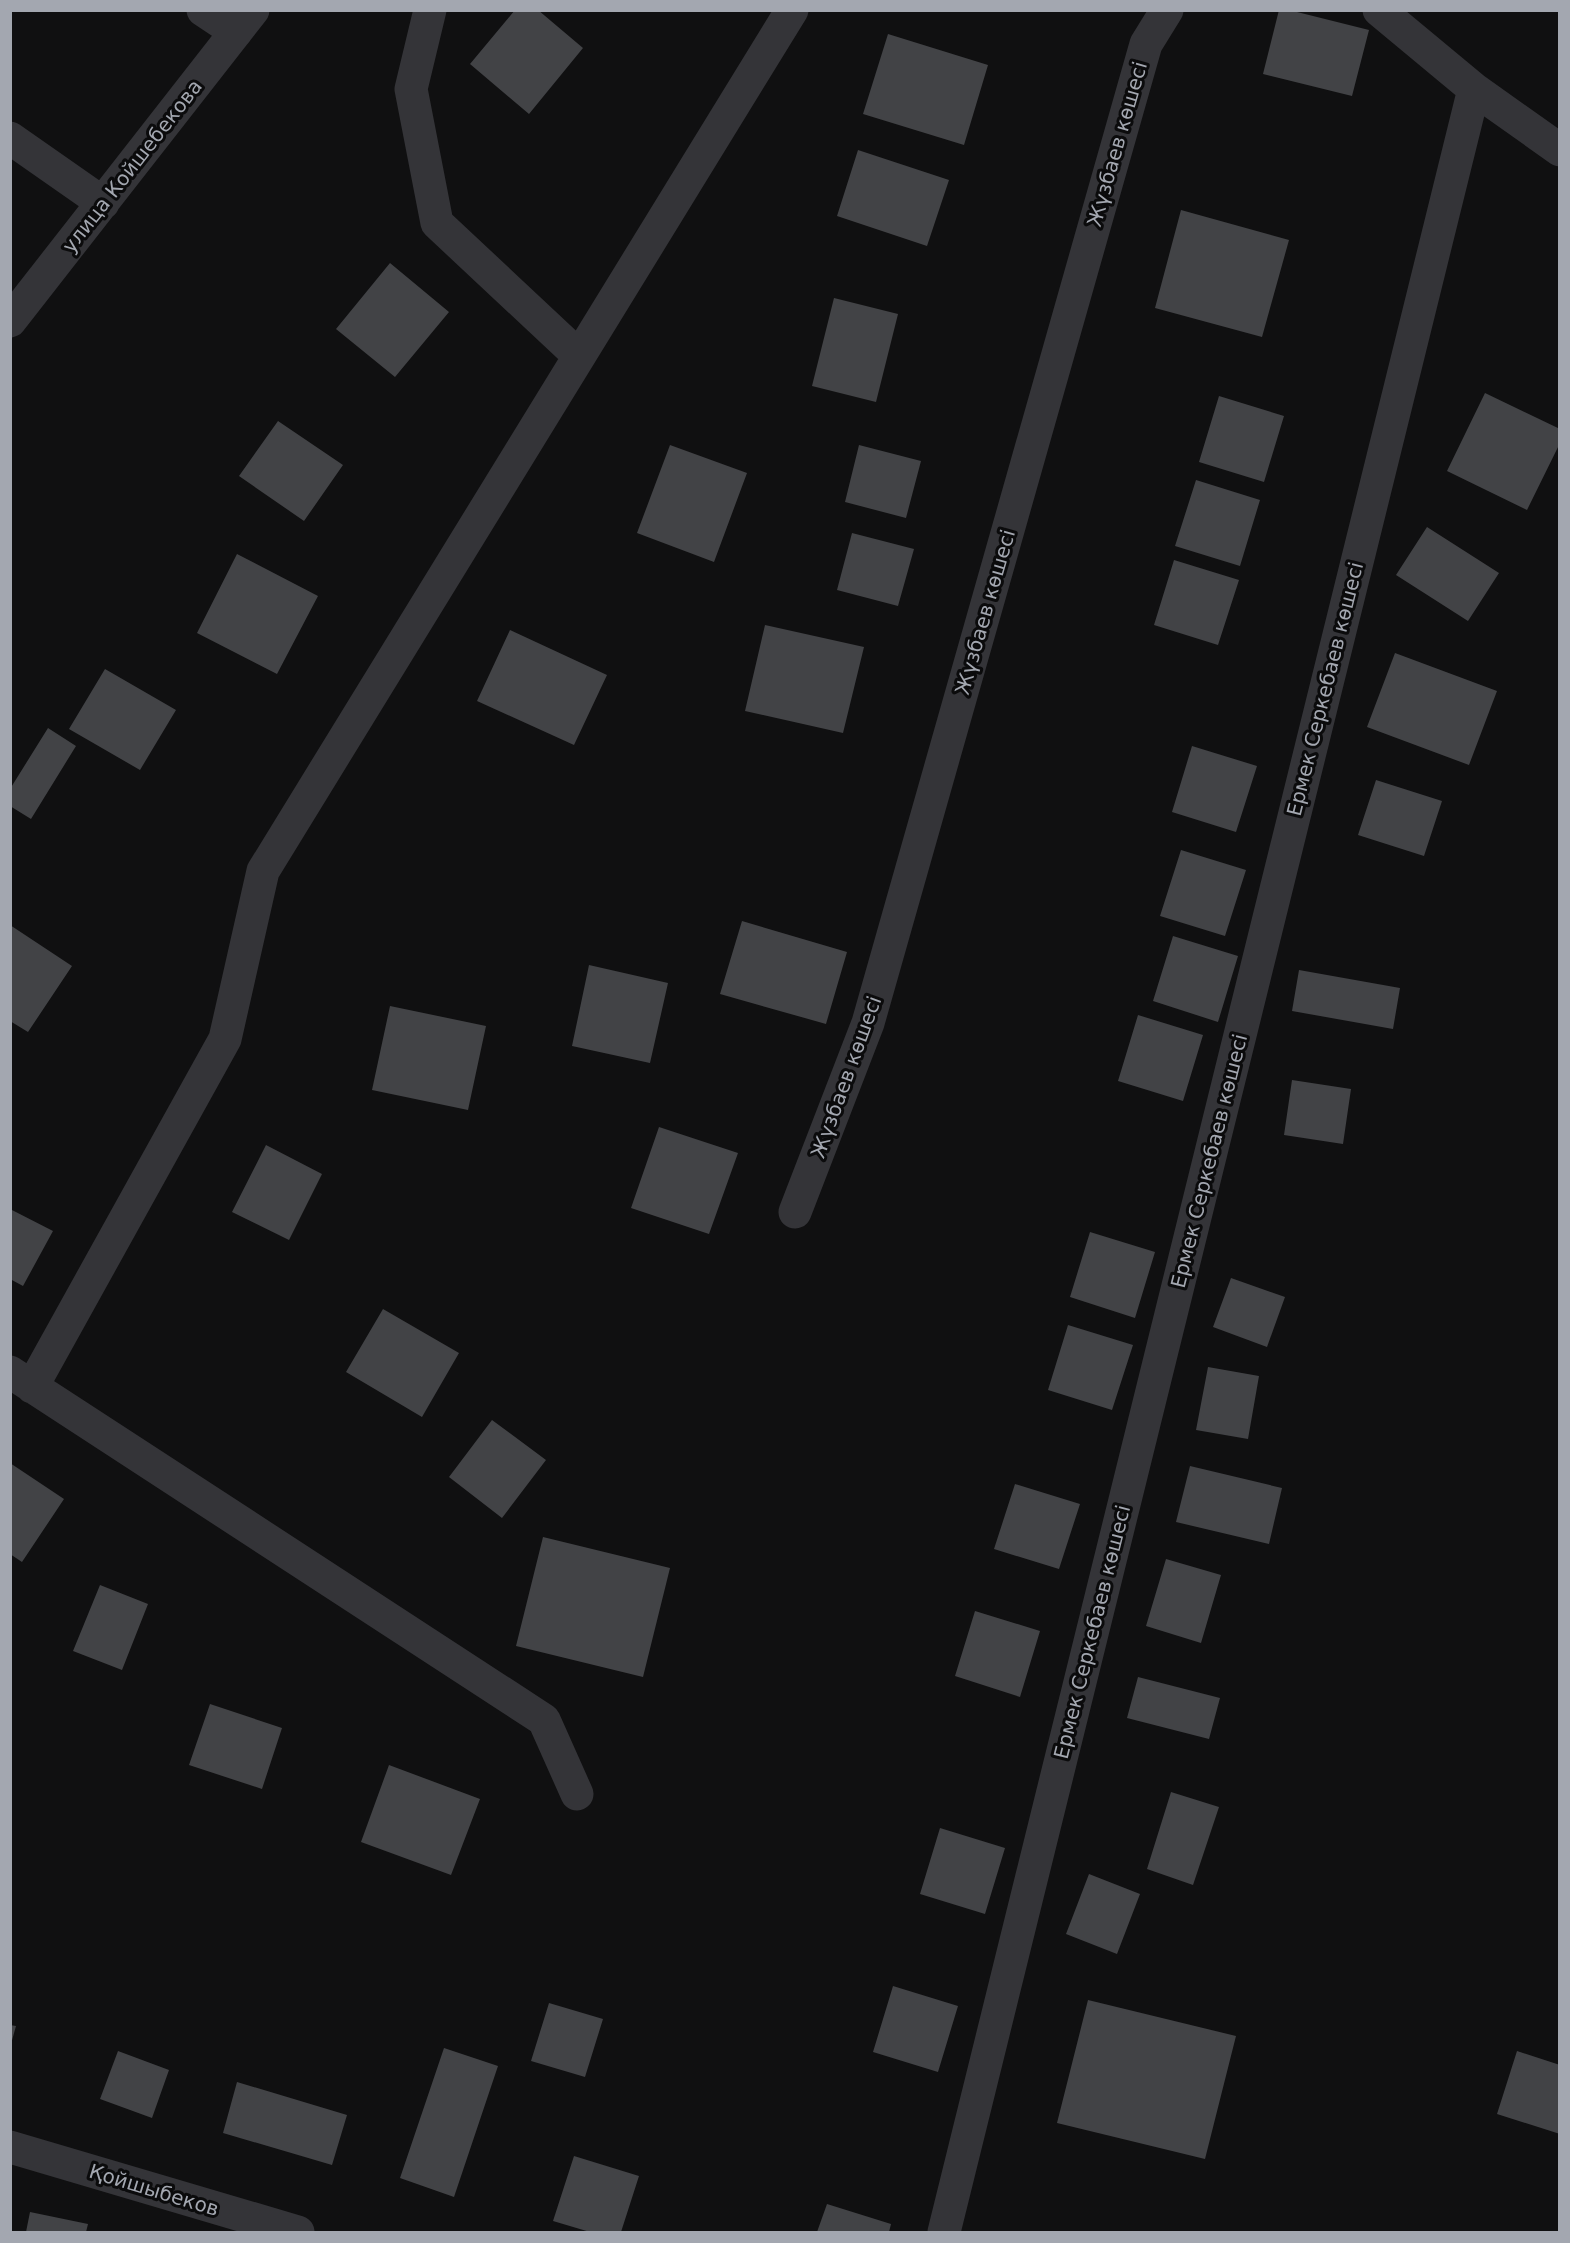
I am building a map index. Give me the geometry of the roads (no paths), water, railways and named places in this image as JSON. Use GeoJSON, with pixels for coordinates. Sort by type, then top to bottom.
{"type":"FeatureCollection","features":[{"type":"Feature","properties":{"kind":"street"},"geometry":{"type":"LineString","coordinates":[[203,10],[245,21]]}},
{"type":"Feature","properties":{"kind":"street"},"geometry":{"type":"LineString","coordinates":[[430,10],[411,89],[437,223],[579,356]]}},
{"type":"Feature","properties":{"kind":"street"},"geometry":{"type":"LineString","coordinates":[[577,1794],[544,1720],[21,1380],[225,1039],[263,871],[792,10]]}},
{"type":"Feature","properties":{"kind":"street","name":"Жүзбаев көшесі"},"geometry":{"type":"LineString","coordinates":[[795,1212],[868,1023],[1146,45],[1167,10]]}},
{"type":"Feature","properties":{"kind":"street"},"geometry":{"type":"LineString","coordinates":[[1379,10],[1474,88],[1560,150]]}},
{"type":"Feature","properties":{"kind":"street","name":"улица Койшебекова"},"geometry":{"type":"LineString","coordinates":[[10,321],[245,21]]}},
{"type":"Feature","properties":{"kind":"street","name":"Ермек Серкебаев көшесі"},"geometry":{"type":"LineString","coordinates":[[944,2232],[1474,88]]}},
{"type":"Feature","properties":{"kind":"street"},"geometry":{"type":"LineString","coordinates":[[10,138],[103,203]]}},
{"type":"Feature","properties":{"kind":"street","name":"Қойшыбеков"},"geometry":{"type":"LineString","coordinates":[[10,2147],[298,2232]]}}]}
